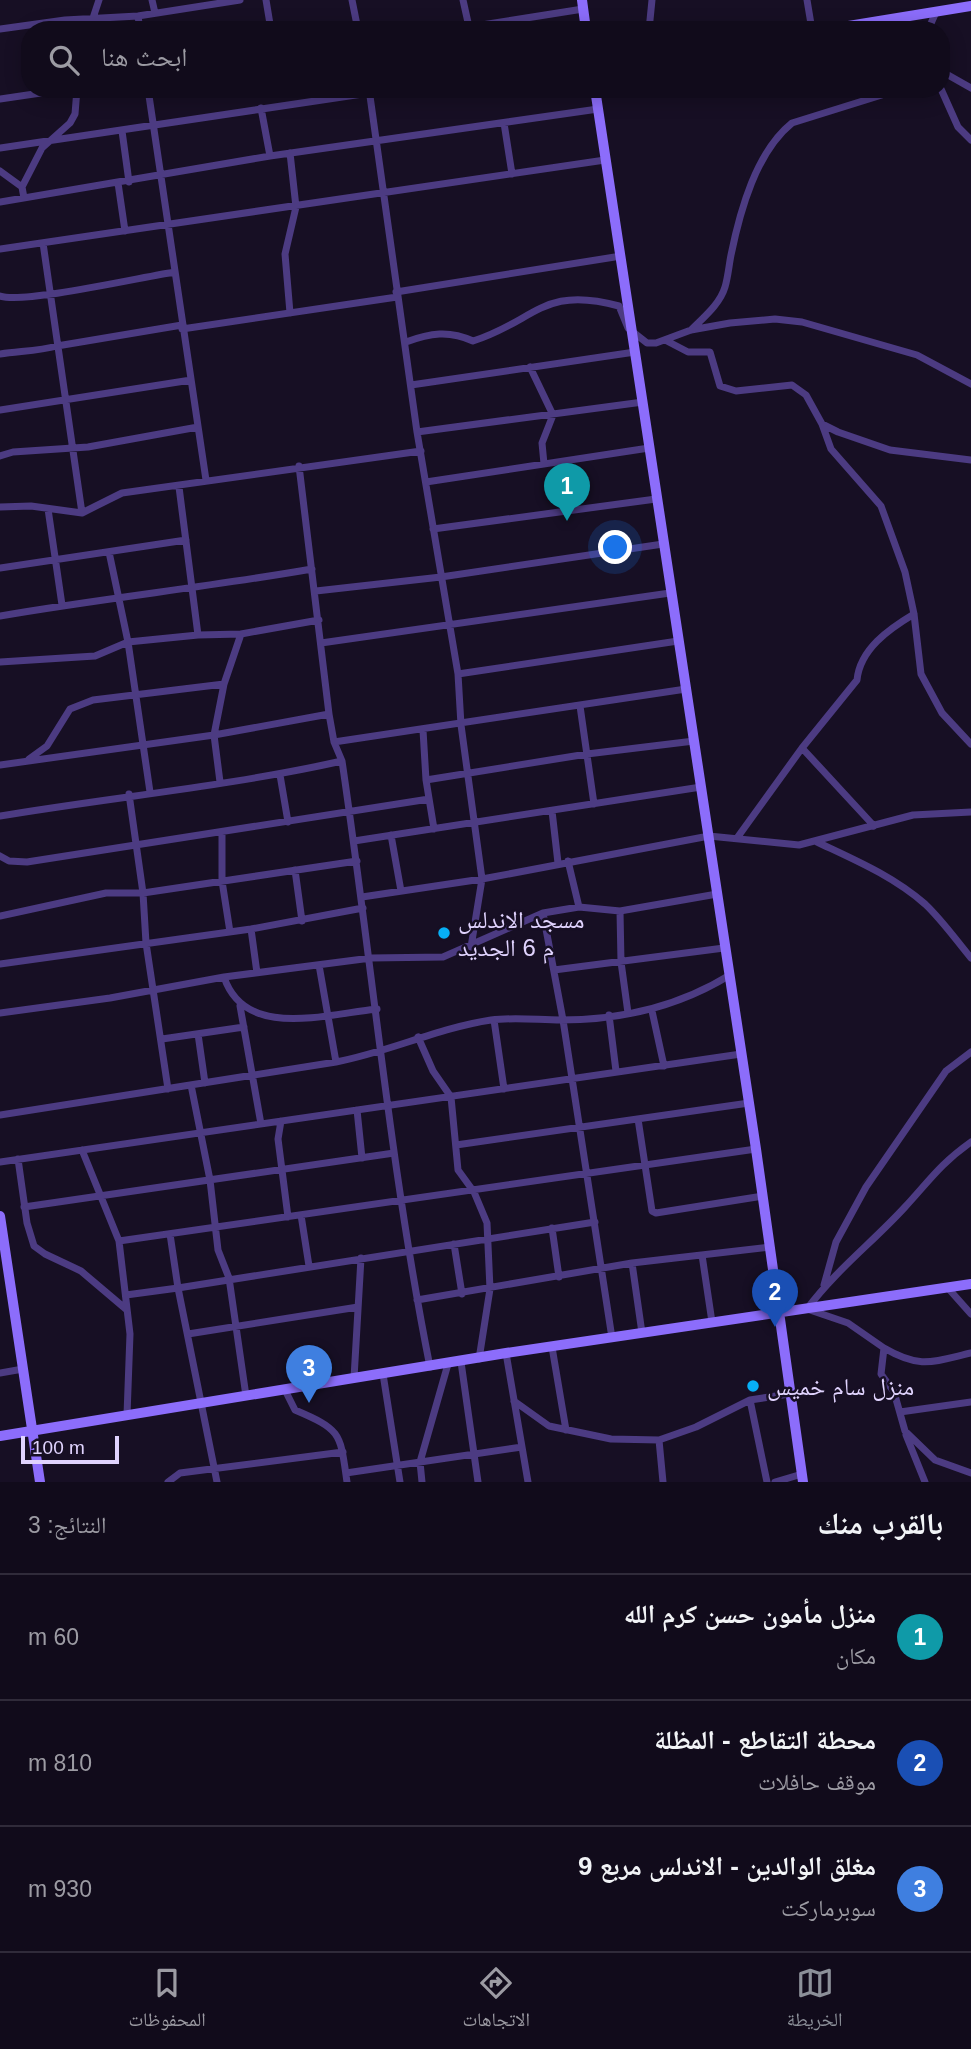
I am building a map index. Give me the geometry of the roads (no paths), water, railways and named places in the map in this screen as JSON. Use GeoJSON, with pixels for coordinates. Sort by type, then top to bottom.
{"type":"FeatureCollection","features":[{"type":"Feature","properties":{"kind":"street"},"geometry":{"type":"LineString","coordinates":[[92,21],[99,0]]}},
{"type":"Feature","properties":{"kind":"street"},"geometry":{"type":"LineString","coordinates":[[152,0],[155,13]]}},
{"type":"Feature","properties":{"kind":"street"},"geometry":{"type":"LineString","coordinates":[[68,21],[138,16],[240,0]]}},
{"type":"Feature","properties":{"kind":"street"},"geometry":{"type":"LineString","coordinates":[[266,0],[270,21]]}},
{"type":"Feature","properties":{"kind":"street"},"geometry":{"type":"LineString","coordinates":[[352,0],[356,21]]}},
{"type":"Feature","properties":{"kind":"street"},"geometry":{"type":"LineString","coordinates":[[463,0],[468,21]]}},
{"type":"Feature","properties":{"kind":"street"},"geometry":{"type":"LineString","coordinates":[[650,21],[652,0]]}},
{"type":"Feature","properties":{"kind":"street"},"geometry":{"type":"LineString","coordinates":[[807,0],[811,21]]}},
{"type":"Feature","properties":{"kind":"street"},"geometry":{"type":"LineString","coordinates":[[500,21],[582,5]]}},
{"type":"Feature","properties":{"kind":"street"},"geometry":{"type":"LineString","coordinates":[[880,21],[964,5]]}},
{"type":"Feature","properties":{"kind":"street"},"geometry":{"type":"LineString","coordinates":[[932,21],[936,12]]}},
{"type":"Feature","properties":{"kind":"street"},"geometry":{"type":"LineString","coordinates":[[138,16],[139,21]]}},
{"type":"Feature","properties":{"kind":"street"},"geometry":{"type":"LineString","coordinates":[[0,29],[21,27]]}},
{"type":"Feature","properties":{"kind":"street"},"geometry":{"type":"LineString","coordinates":[[950,76],[971,88]]}},
{"type":"Feature","properties":{"kind":"street"},"geometry":{"type":"LineString","coordinates":[[0,99],[21,96]]}},
{"type":"Feature","properties":{"kind":"street"},"geometry":{"type":"LineString","coordinates":[[24,198],[22,187],[49,141],[70,123],[75,114],[76,98]]}},
{"type":"Feature","properties":{"kind":"street"},"geometry":{"type":"LineString","coordinates":[[149,98],[206,480]]}},
{"type":"Feature","properties":{"kind":"street"},"geometry":{"type":"LineString","coordinates":[[0,148],[325,98]]}},
{"type":"Feature","properties":{"kind":"street"},"geometry":{"type":"LineString","coordinates":[[370,98],[417,432],[458,674],[461,725],[482,879],[471,947]]}},
{"type":"Feature","properties":{"kind":"street"},"geometry":{"type":"LineString","coordinates":[[596,98],[730,975],[803,1478],[775,1482]]}},
{"type":"Feature","properties":{"kind":"street"},"geometry":{"type":"LineString","coordinates":[[691,330],[712,309],[725,288],[731,252],[755,177],[779,134],[792,123],[872,98]]}},
{"type":"Feature","properties":{"kind":"street"},"geometry":{"type":"LineString","coordinates":[[945,98],[958,127],[971,140]]}},
{"type":"Feature","properties":{"kind":"street"},"geometry":{"type":"LineString","coordinates":[[261,108],[270,156]]}},
{"type":"Feature","properties":{"kind":"street"},"geometry":{"type":"LineString","coordinates":[[0,202],[161,177],[270,156],[598,109]]}},
{"type":"Feature","properties":{"kind":"street"},"geometry":{"type":"LineString","coordinates":[[503,123],[512,174]]}},
{"type":"Feature","properties":{"kind":"street"},"geometry":{"type":"LineString","coordinates":[[122,131],[129,182]]}},
{"type":"Feature","properties":{"kind":"street"},"geometry":{"type":"LineString","coordinates":[[290,153],[296,207],[285,254],[290,313]]}},
{"type":"Feature","properties":{"kind":"street"},"geometry":{"type":"LineString","coordinates":[[0,249],[605,160]]}},
{"type":"Feature","properties":{"kind":"street"},"geometry":{"type":"LineString","coordinates":[[0,171],[22,187]]}},
{"type":"Feature","properties":{"kind":"street"},"geometry":{"type":"LineString","coordinates":[[118,183],[125,231]]}},
{"type":"Feature","properties":{"kind":"street"},"geometry":{"type":"LineString","coordinates":[[43,243],[82,513]]}},
{"type":"Feature","properties":{"kind":"street"},"geometry":{"type":"LineString","coordinates":[[0,354],[22,350],[45,351],[57,346],[290,313],[621,256]]}},
{"type":"Feature","properties":{"kind":"street"},"geometry":{"type":"LineString","coordinates":[[0,296],[9,298],[50,293],[175,272]]}},
{"type":"Feature","properties":{"kind":"street"},"geometry":{"type":"LineString","coordinates":[[405,342],[422,336],[453,332],[473,341],[554,302],[575,298],[619,306],[634,342]]}},
{"type":"Feature","properties":{"kind":"street"},"geometry":{"type":"LineString","coordinates":[[411,385],[530,367],[634,342],[665,340],[691,330],[753,320],[802,322],[917,355],[971,384]]}},
{"type":"Feature","properties":{"kind":"street"},"geometry":{"type":"LineString","coordinates":[[665,340],[688,352],[709,352],[720,386],[737,391],[778,385],[800,389],[822,424],[831,449],[881,506],[898,547],[914,614],[917,655],[929,693],[971,744]]}},
{"type":"Feature","properties":{"kind":"street"},"geometry":{"type":"LineString","coordinates":[[530,367],[553,415],[542,443],[544,464]]}},
{"type":"Feature","properties":{"kind":"street"},"geometry":{"type":"LineString","coordinates":[[0,410],[191,380]]}},
{"type":"Feature","properties":{"kind":"street"},"geometry":{"type":"LineString","coordinates":[[417,432],[643,402]]}},
{"type":"Feature","properties":{"kind":"street"},"geometry":{"type":"LineString","coordinates":[[822,424],[890,450],[971,460]]}},
{"type":"Feature","properties":{"kind":"street"},"geometry":{"type":"LineString","coordinates":[[0,456],[13,452],[73,449],[198,427]]}},
{"type":"Feature","properties":{"kind":"street"},"geometry":{"type":"LineString","coordinates":[[426,482],[649,448]]}},
{"type":"Feature","properties":{"kind":"street"},"geometry":{"type":"LineString","coordinates":[[0,507],[82,513],[122,493],[179,488],[206,480],[421,451]]}},
{"type":"Feature","properties":{"kind":"street"},"geometry":{"type":"LineString","coordinates":[[299,466],[329,714],[334,742],[342,761],[350,812],[401,1202],[430,1367]]}},
{"type":"Feature","properties":{"kind":"street"},"geometry":{"type":"LineString","coordinates":[[179,488],[198,635]]}},
{"type":"Feature","properties":{"kind":"street"},"geometry":{"type":"LineString","coordinates":[[433,529],[656,499]]}},
{"type":"Feature","properties":{"kind":"street"},"geometry":{"type":"LineString","coordinates":[[48,509],[62,605]]}},
{"type":"Feature","properties":{"kind":"street"},"geometry":{"type":"LineString","coordinates":[[0,568],[186,540]]}},
{"type":"Feature","properties":{"kind":"street"},"geometry":{"type":"LineString","coordinates":[[316,591],[441,577],[663,544]]}},
{"type":"Feature","properties":{"kind":"street"},"geometry":{"type":"LineString","coordinates":[[108,552],[121,598],[150,792]]}},
{"type":"Feature","properties":{"kind":"street"},"geometry":{"type":"LineString","coordinates":[[0,616],[62,605],[193,590],[312,569]]}},
{"type":"Feature","properties":{"kind":"street"},"geometry":{"type":"LineString","coordinates":[[321,643],[450,627],[670,593]]}},
{"type":"Feature","properties":{"kind":"street"},"geometry":{"type":"LineString","coordinates":[[737,838],[802,748],[857,680],[858,669],[882,633],[914,614]]}},
{"type":"Feature","properties":{"kind":"street"},"geometry":{"type":"LineString","coordinates":[[0,662],[95,656],[128,642],[241,634],[319,620]]}},
{"type":"Feature","properties":{"kind":"street"},"geometry":{"type":"LineString","coordinates":[[220,782],[214,735],[224,684],[241,634]]}},
{"type":"Feature","properties":{"kind":"street"},"geometry":{"type":"LineString","coordinates":[[458,674],[678,641]]}},
{"type":"Feature","properties":{"kind":"street"},"geometry":{"type":"LineString","coordinates":[[25,761],[47,746],[70,709],[110,695],[224,684]]}},
{"type":"Feature","properties":{"kind":"street"},"geometry":{"type":"LineString","coordinates":[[334,742],[686,689]]}},
{"type":"Feature","properties":{"kind":"street"},"geometry":{"type":"LineString","coordinates":[[580,706],[594,804]]}},
{"type":"Feature","properties":{"kind":"street"},"geometry":{"type":"LineString","coordinates":[[0,765],[214,735],[329,714]]}},
{"type":"Feature","properties":{"kind":"street"},"geometry":{"type":"LineString","coordinates":[[422,730],[434,829]]}},
{"type":"Feature","properties":{"kind":"street"},"geometry":{"type":"LineString","coordinates":[[426,780],[586,754],[694,741]]}},
{"type":"Feature","properties":{"kind":"street"},"geometry":{"type":"LineString","coordinates":[[802,748],[874,826]]}},
{"type":"Feature","properties":{"kind":"street"},"geometry":{"type":"LineString","coordinates":[[0,816],[129,794],[280,775],[342,761]]}},
{"type":"Feature","properties":{"kind":"street"},"geometry":{"type":"LineString","coordinates":[[280,775],[288,822]]}},
{"type":"Feature","properties":{"kind":"street"},"geometry":{"type":"LineString","coordinates":[[354,841],[701,787]]}},
{"type":"Feature","properties":{"kind":"street"},"geometry":{"type":"LineString","coordinates":[[129,794],[143,893],[146,943],[168,1089]]}},
{"type":"Feature","properties":{"kind":"street"},"geometry":{"type":"LineString","coordinates":[[0,856],[18,863],[429,799]]}},
{"type":"Feature","properties":{"kind":"street"},"geometry":{"type":"LineString","coordinates":[[552,811],[558,863]]}},
{"type":"Feature","properties":{"kind":"street"},"geometry":{"type":"LineString","coordinates":[[362,897],[482,879],[709,836],[777,845],[816,842],[913,815],[971,812]]}},
{"type":"Feature","properties":{"kind":"street"},"geometry":{"type":"LineString","coordinates":[[222,832],[222,881],[230,932]]}},
{"type":"Feature","properties":{"kind":"street"},"geometry":{"type":"LineString","coordinates":[[391,835],[401,891]]}},
{"type":"Feature","properties":{"kind":"street"},"geometry":{"type":"LineString","coordinates":[[816,842],[880,872],[904,887],[927,906],[971,958]]}},
{"type":"Feature","properties":{"kind":"street"},"geometry":{"type":"LineString","coordinates":[[0,916],[106,892],[143,893],[357,861]]}},
{"type":"Feature","properties":{"kind":"street"},"geometry":{"type":"LineString","coordinates":[[568,861],[579,907]]}},
{"type":"Feature","properties":{"kind":"street"},"geometry":{"type":"LineString","coordinates":[[296,870],[302,921]]}},
{"type":"Feature","properties":{"kind":"street"},"geometry":{"type":"LineString","coordinates":[[0,1013],[224,977],[371,957],[443,957],[471,947],[543,913],[579,907],[620,911],[717,894]]}},
{"type":"Feature","properties":{"kind":"street"},"geometry":{"type":"LineString","coordinates":[[0,964],[251,929],[363,908]]}},
{"type":"Feature","properties":{"kind":"street"},"geometry":{"type":"LineString","coordinates":[[620,911],[621,962],[628,1013]]}},
{"type":"Feature","properties":{"kind":"street"},"geometry":{"type":"LineString","coordinates":[[543,913],[563,1020],[612,1338]]}},
{"type":"Feature","properties":{"kind":"street"},"geometry":{"type":"LineString","coordinates":[[251,929],[257,973]]}},
{"type":"Feature","properties":{"kind":"street"},"geometry":{"type":"LineString","coordinates":[[554,970],[724,947]]}},
{"type":"Feature","properties":{"kind":"street"},"geometry":{"type":"LineString","coordinates":[[319,965],[337,1062]]}},
{"type":"Feature","properties":{"kind":"street"},"geometry":{"type":"LineString","coordinates":[[0,1115],[337,1062],[418,1037],[494,1020],[563,1020],[652,1011],[696,996],[730,975]]}},
{"type":"Feature","properties":{"kind":"street"},"geometry":{"type":"LineString","coordinates":[[224,977],[230,994],[240,1006],[261,1124]]}},
{"type":"Feature","properties":{"kind":"street"},"geometry":{"type":"LineString","coordinates":[[240,1006],[281,1021],[377,1009]]}},
{"type":"Feature","properties":{"kind":"street"},"geometry":{"type":"LineString","coordinates":[[652,1011],[664,1066]]}},
{"type":"Feature","properties":{"kind":"street"},"geometry":{"type":"LineString","coordinates":[[609,1015],[616,1071]]}},
{"type":"Feature","properties":{"kind":"street"},"geometry":{"type":"LineString","coordinates":[[494,1020],[504,1089]]}},
{"type":"Feature","properties":{"kind":"street"},"geometry":{"type":"LineString","coordinates":[[162,1039],[244,1027]]}},
{"type":"Feature","properties":{"kind":"street"},"geometry":{"type":"LineString","coordinates":[[198,1034],[205,1083]]}},
{"type":"Feature","properties":{"kind":"street"},"geometry":{"type":"LineString","coordinates":[[418,1037],[433,1071],[451,1097],[458,1170],[484,1211],[490,1289],[479,1359]]}},
{"type":"Feature","properties":{"kind":"street"},"geometry":{"type":"LineString","coordinates":[[823,1288],[836,1242],[866,1187],[946,1071],[971,1052]]}},
{"type":"Feature","properties":{"kind":"street"},"geometry":{"type":"LineString","coordinates":[[0,1162],[741,1054]]}},
{"type":"Feature","properties":{"kind":"street"},"geometry":{"type":"LineString","coordinates":[[191,1085],[202,1132],[219,1250],[229,1278],[246,1396]]}},
{"type":"Feature","properties":{"kind":"street"},"geometry":{"type":"LineString","coordinates":[[456,1145],[748,1103]]}},
{"type":"Feature","properties":{"kind":"street"},"geometry":{"type":"LineString","coordinates":[[357,1110],[362,1158]]}},
{"type":"Feature","properties":{"kind":"street"},"geometry":{"type":"LineString","coordinates":[[638,1119],[643,1166],[652,1211],[656,1213],[762,1196]]}},
{"type":"Feature","properties":{"kind":"street"},"geometry":{"type":"LineString","coordinates":[[281,1121],[278,1139],[288,1217]]}},
{"type":"Feature","properties":{"kind":"street"},"geometry":{"type":"LineString","coordinates":[[807,1309],[823,1288],[905,1206],[932,1173],[971,1142]]}},
{"type":"Feature","properties":{"kind":"street"},"geometry":{"type":"LineString","coordinates":[[119,1241],[474,1192],[756,1149]]}},
{"type":"Feature","properties":{"kind":"street"},"geometry":{"type":"LineString","coordinates":[[82,1150],[119,1241],[130,1354],[127,1415]]}},
{"type":"Feature","properties":{"kind":"street"},"geometry":{"type":"LineString","coordinates":[[24,1207],[394,1153]]}},
{"type":"Feature","properties":{"kind":"street"},"geometry":{"type":"LineString","coordinates":[[18,1159],[24,1207],[31,1239],[38,1251],[81,1271],[127,1311]]}},
{"type":"Feature","properties":{"kind":"street"},"geometry":{"type":"LineString","coordinates":[[301,1215],[309,1266]]}},
{"type":"Feature","properties":{"kind":"street"},"geometry":{"type":"LineString","coordinates":[[0,1216],[40,1482]]}},
{"type":"Feature","properties":{"kind":"street"},"geometry":{"type":"LineString","coordinates":[[126,1295],[595,1222]]}},
{"type":"Feature","properties":{"kind":"street"},"geometry":{"type":"LineString","coordinates":[[552,1228],[559,1277]]}},
{"type":"Feature","properties":{"kind":"street"},"geometry":{"type":"LineString","coordinates":[[170,1234],[178,1288],[217,1482]]}},
{"type":"Feature","properties":{"kind":"street"},"geometry":{"type":"LineString","coordinates":[[454,1244],[462,1294]]}},
{"type":"Feature","properties":{"kind":"street"},"geometry":{"type":"LineString","coordinates":[[417,1300],[632,1263],[770,1247]]}},
{"type":"Feature","properties":{"kind":"street"},"geometry":{"type":"LineString","coordinates":[[702,1255],[712,1322]]}},
{"type":"Feature","properties":{"kind":"street"},"geometry":{"type":"LineString","coordinates":[[354,1378],[353,1354],[358,1335],[361,1258]]}},
{"type":"Feature","properties":{"kind":"street"},"geometry":{"type":"LineString","coordinates":[[632,1263],[642,1333]]}},
{"type":"Feature","properties":{"kind":"street"},"geometry":{"type":"LineString","coordinates":[[0,1436],[506,1353],[971,1284]]}},
{"type":"Feature","properties":{"kind":"street"},"geometry":{"type":"LineString","coordinates":[[947,1287],[971,1314]]}},
{"type":"Feature","properties":{"kind":"street"},"geometry":{"type":"LineString","coordinates":[[188,1334],[358,1307]]}},
{"type":"Feature","properties":{"kind":"street"},"geometry":{"type":"LineString","coordinates":[[807,1309],[848,1324],[908,1362],[927,1362],[971,1353]]}},
{"type":"Feature","properties":{"kind":"street"},"geometry":{"type":"LineString","coordinates":[[552,1347],[566,1430]]}},
{"type":"Feature","properties":{"kind":"street"},"geometry":{"type":"LineString","coordinates":[[884,1348],[881,1374],[894,1392],[905,1432],[925,1482]]}},
{"type":"Feature","properties":{"kind":"street"},"geometry":{"type":"LineString","coordinates":[[506,1353],[528,1482]]}},
{"type":"Feature","properties":{"kind":"street"},"geometry":{"type":"LineString","coordinates":[[461,1362],[478,1482]]}},
{"type":"Feature","properties":{"kind":"street"},"geometry":{"type":"LineString","coordinates":[[422,1482],[420,1462],[448,1364]]}},
{"type":"Feature","properties":{"kind":"street"},"geometry":{"type":"LineString","coordinates":[[0,1373],[23,1368]]}},
{"type":"Feature","properties":{"kind":"street"},"geometry":{"type":"LineString","coordinates":[[383,1374],[400,1482]]}},
{"type":"Feature","properties":{"kind":"street"},"geometry":{"type":"LineString","coordinates":[[285,1390],[295,1410],[326,1423],[336,1432],[343,1452],[346,1478],[397,1466],[522,1447]]}},
{"type":"Feature","properties":{"kind":"street"},"geometry":{"type":"LineString","coordinates":[[514,1401],[537,1420],[566,1430],[611,1439],[659,1440],[696,1427],[750,1400],[789,1394]]}},
{"type":"Feature","properties":{"kind":"street"},"geometry":{"type":"LineString","coordinates":[[750,1400],[767,1482]]}},
{"type":"Feature","properties":{"kind":"street"},"geometry":{"type":"LineString","coordinates":[[900,1412],[971,1402]]}},
{"type":"Feature","properties":{"kind":"street"},"geometry":{"type":"LineString","coordinates":[[905,1432],[935,1460],[971,1473]]}},
{"type":"Feature","properties":{"kind":"street"},"geometry":{"type":"LineString","coordinates":[[659,1440],[663,1482]]}},
{"type":"Feature","properties":{"kind":"street"},"geometry":{"type":"LineString","coordinates":[[168,1482],[180,1473],[343,1452]]}},
{"type":"Feature","properties":{"kind":"place","name":"منزل مأمون حسن كرم الله"},"geometry":{"type":"Point","coordinates":[567,521]}},
{"type":"Feature","properties":{"kind":"place","name":"مسجد الاندلس م 6 الجديد"},"geometry":{"type":"Point","coordinates":[444,933]}},
{"type":"Feature","properties":{"kind":"place","name":"محطة التقاطع - المظلة"},"geometry":{"type":"Point","coordinates":[775,1327]}},
{"type":"Feature","properties":{"kind":"place","name":"منزل سام خميس"},"geometry":{"type":"Point","coordinates":[753,1386]}},
{"type":"Feature","properties":{"kind":"place","name":"مغلق الوالدين - الاندلس مربع 9"},"geometry":{"type":"Point","coordinates":[309,1403]}}]}
